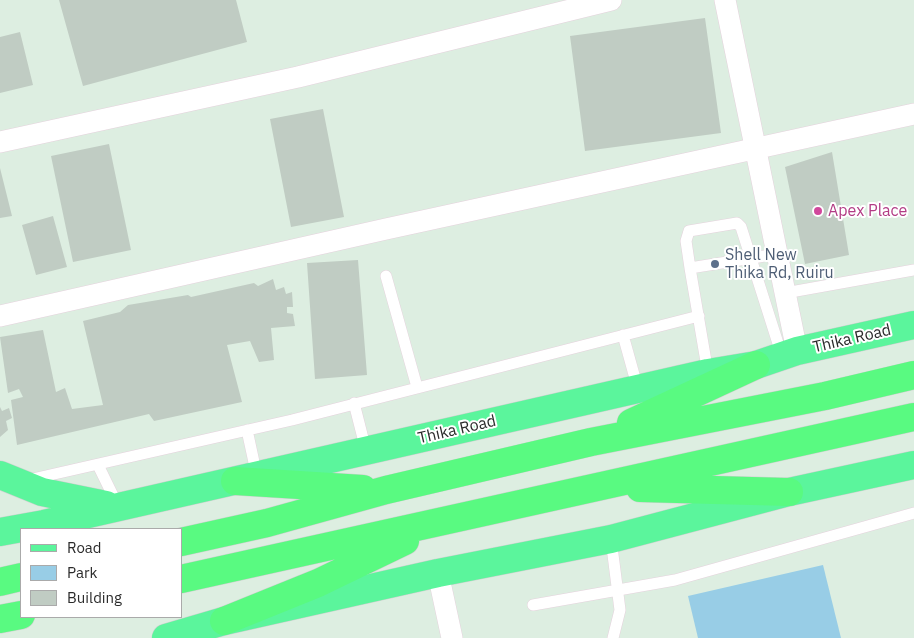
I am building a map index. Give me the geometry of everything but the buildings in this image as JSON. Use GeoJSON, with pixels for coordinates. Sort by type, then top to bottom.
{"type":"FeatureCollection","features":[{"type":"Feature","properties":{"kind":"highway"},"geometry":{"type":"LineString","coordinates":[[591,442],[756,365]]}},
{"type":"Feature","properties":{"kind":"highway"},"geometry":{"type":"LineString","coordinates":[[182,542],[267,523],[386,490],[591,442],[825,396],[914,374]]}},
{"type":"Feature","properties":{"kind":"highway"},"geometry":{"type":"LineString","coordinates":[[182,579],[914,417]]}},
{"type":"Feature","properties":{"kind":"highway"},"geometry":{"type":"LineString","coordinates":[[246,478],[386,490]]}},
{"type":"Feature","properties":{"kind":"highway"},"geometry":{"type":"LineString","coordinates":[[600,487],[789,492]]}},
{"type":"Feature","properties":{"kind":"highway"},"geometry":{"type":"LineString","coordinates":[[224,621],[318,583],[444,522]]}},
{"type":"Feature","properties":{"kind":"highway"},"geometry":{"type":"LineString","coordinates":[[0,582],[20,577]]}},
{"type":"Feature","properties":{"kind":"highway"},"geometry":{"type":"LineString","coordinates":[[0,619],[20,615]]}},
{"type":"Feature","properties":{"kind":"main road","name":"Thika Road"},"geometry":{"type":"LineString","coordinates":[[22,528],[708,373],[756,365],[790,354],[914,325]]}},
{"type":"Feature","properties":{"kind":"main road"},"geometry":{"type":"LineString","coordinates":[[166,638],[224,621],[438,573],[611,539],[789,492],[914,465]]}},
{"type":"Feature","properties":{"kind":"main road"},"geometry":{"type":"LineString","coordinates":[[8,479],[42,492],[118,506]]}},
{"type":"Feature","properties":{"kind":"main road","name":"Thika Road"},"geometry":{"type":"LineString","coordinates":[[0,532],[20,528]]}},
{"type":"Feature","properties":{"kind":"street"},"geometry":{"type":"LineString","coordinates":[[0,142],[298,77],[611,0]]}},
{"type":"Feature","properties":{"kind":"street"},"geometry":{"type":"LineString","coordinates":[[725,0],[785,293],[790,354]]}},
{"type":"Feature","properties":{"kind":"street"},"geometry":{"type":"LineString","coordinates":[[0,316],[914,114]]}},
{"type":"Feature","properties":{"kind":"street"},"geometry":{"type":"LineString","coordinates":[[438,573],[452,638]]}},
{"type":"Feature","properties":{"kind":"lane"},"geometry":{"type":"LineString","coordinates":[[708,373],[690,268],[686,236],[689,231],[737,223],[741,226],[790,354]]}},
{"type":"Feature","properties":{"kind":"lane"},"geometry":{"type":"LineString","coordinates":[[690,268],[777,254]]}},
{"type":"Feature","properties":{"kind":"lane"},"geometry":{"type":"LineString","coordinates":[[785,293],[914,270]]}},
{"type":"Feature","properties":{"kind":"lane"},"geometry":{"type":"LineString","coordinates":[[386,276],[417,387]]}},
{"type":"Feature","properties":{"kind":"lane"},"geometry":{"type":"LineString","coordinates":[[8,479],[98,465],[247,430],[698,316]]}},
{"type":"Feature","properties":{"kind":"lane"},"geometry":{"type":"LineString","coordinates":[[623,335],[638,389]]}},
{"type":"Feature","properties":{"kind":"lane"},"geometry":{"type":"LineString","coordinates":[[354,403],[366,450]]}},
{"type":"Feature","properties":{"kind":"lane"},"geometry":{"type":"LineString","coordinates":[[246,478],[247,430]]}},
{"type":"Feature","properties":{"kind":"lane"},"geometry":{"type":"LineString","coordinates":[[98,465],[118,506]]}},
{"type":"Feature","properties":{"kind":"lane"},"geometry":{"type":"LineString","coordinates":[[533,605],[675,580],[914,513]]}},
{"type":"Feature","properties":{"kind":"lane"},"geometry":{"type":"LineString","coordinates":[[611,539],[620,610],[613,638]]}},
{"type":"Feature","properties":{"kind":"green space"},"geometry":{"type":"Polygon","coordinates":[[[823,565],[841,638],[698,638],[688,596],[823,565]]]}},
{"type":"Feature","properties":{"kind":"place","name":"Apex Place"},"geometry":{"type":"Point","coordinates":[818,211]}},
{"type":"Feature","properties":{"kind":"place","name":"Shell New Thika Rd, Ruiru"},"geometry":{"type":"Point","coordinates":[715,264]}}]}
